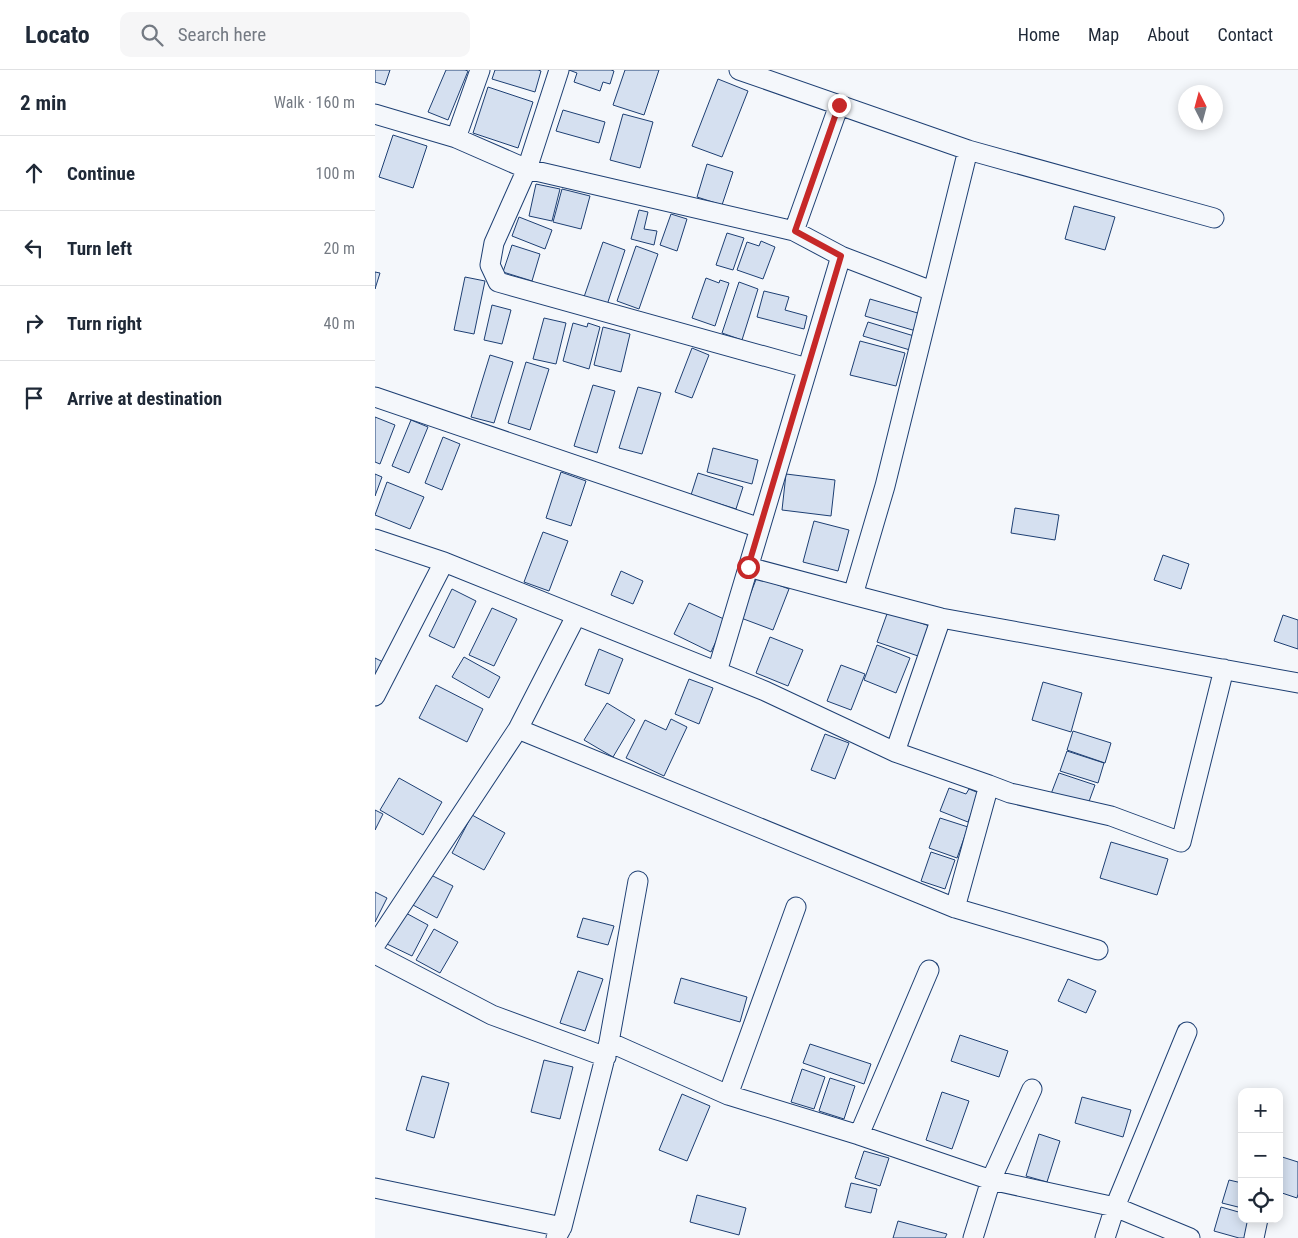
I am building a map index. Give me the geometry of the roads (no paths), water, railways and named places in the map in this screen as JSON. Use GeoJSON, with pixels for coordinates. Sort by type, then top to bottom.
{"type":"FeatureCollection","features":[{"type":"Feature","properties":{"kind":"street"},"geometry":{"type":"LineString","coordinates":[[456,138],[480,70]]}},
{"type":"Feature","properties":{"kind":"street"},"geometry":{"type":"LineString","coordinates":[[559,70],[527,169],[494,242],[489,266],[498,282],[807,368]]}},
{"type":"Feature","properties":{"kind":"street"},"geometry":{"type":"LineString","coordinates":[[739,70],[968,150],[1214,218]]}},
{"type":"Feature","properties":{"kind":"street"},"geometry":{"type":"LineString","coordinates":[[795,231],[839,105]]}},
{"type":"Feature","properties":{"kind":"street"},"geometry":{"type":"LineString","coordinates":[[375,114],[456,138],[527,169],[795,231],[841,256],[932,291]]}},
{"type":"Feature","properties":{"kind":"street"},"geometry":{"type":"LineString","coordinates":[[853,594],[885,486],[968,150]]}},
{"type":"Feature","properties":{"kind":"street"},"geometry":{"type":"LineString","coordinates":[[717,672],[841,256]]}},
{"type":"Feature","properties":{"kind":"street"},"geometry":{"type":"LineString","coordinates":[[375,397],[761,528]]}},
{"type":"Feature","properties":{"kind":"street"},"geometry":{"type":"LineString","coordinates":[[375,539],[444,562],[765,691],[895,752],[1010,793],[1111,816],[1181,842],[1224,669]]}},
{"type":"Feature","properties":{"kind":"street"},"geometry":{"type":"LineString","coordinates":[[375,696],[444,562]]}},
{"type":"Feature","properties":{"kind":"street"},"geometry":{"type":"LineString","coordinates":[[748,567],[941,618],[1298,683]]}},
{"type":"Feature","properties":{"kind":"street"},"geometry":{"type":"LineString","coordinates":[[375,945],[519,729],[576,616]]}},
{"type":"Feature","properties":{"kind":"street"},"geometry":{"type":"LineString","coordinates":[[895,752],[941,618]]}},
{"type":"Feature","properties":{"kind":"street"},"geometry":{"type":"LineString","coordinates":[[519,729],[955,908],[1098,950]]}},
{"type":"Feature","properties":{"kind":"street"},"geometry":{"type":"LineString","coordinates":[[955,908],[989,785]]}},
{"type":"Feature","properties":{"kind":"street"},"geometry":{"type":"LineString","coordinates":[[375,1188],[559,1232],[608,1050],[638,881]]}},
{"type":"Feature","properties":{"kind":"street"},"geometry":{"type":"LineString","coordinates":[[728,1095],[796,907]]}},
{"type":"Feature","properties":{"kind":"street"},"geometry":{"type":"LineString","coordinates":[[375,954],[493,1015],[608,1050],[728,1095],[859,1135],[991,1180],[1115,1207],[1191,1238]]}},
{"type":"Feature","properties":{"kind":"street"},"geometry":{"type":"LineString","coordinates":[[859,1135],[929,970]]}},
{"type":"Feature","properties":{"kind":"street"},"geometry":{"type":"LineString","coordinates":[[1105,1238],[1115,1207],[1187,1032]]}},
{"type":"Feature","properties":{"kind":"street"},"geometry":{"type":"LineString","coordinates":[[973,1238],[991,1180],[1032,1089]]}},
{"type":"Feature","properties":{"kind":"street"},"geometry":{"type":"LineString","coordinates":[[1254,1238],[1257,1223]]}}]}
